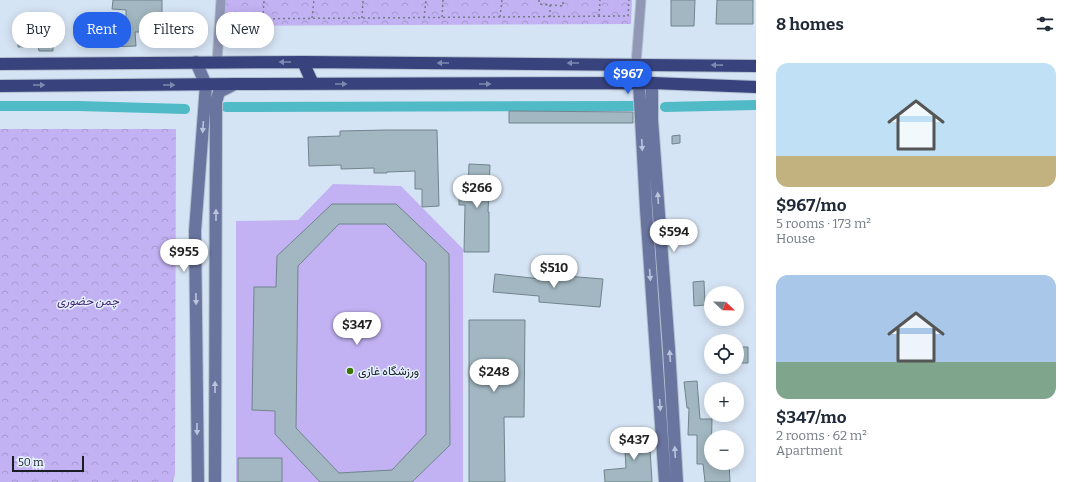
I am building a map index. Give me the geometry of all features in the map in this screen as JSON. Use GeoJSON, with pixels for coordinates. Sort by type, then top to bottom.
{"type":"FeatureCollection","features":[{"type":"Feature","properties":{"kind":"highway"},"geometry":{"type":"LineString","coordinates":[[303,62],[313,84]]}},
{"type":"Feature","properties":{"kind":"highway"},"geometry":{"type":"LineString","coordinates":[[0,64],[303,62],[756,66]]}},
{"type":"Feature","properties":{"kind":"highway"},"geometry":{"type":"LineString","coordinates":[[0,86],[652,83],[756,86]]}},
{"type":"Feature","properties":{"kind":"main road"},"geometry":{"type":"LineString","coordinates":[[196,62],[206,85],[195,231],[198,482]]}},
{"type":"Feature","properties":{"kind":"main road"},"geometry":{"type":"LineString","coordinates":[[652,83],[652,120],[678,482]]}},
{"type":"Feature","properties":{"kind":"main road"},"geometry":{"type":"LineString","coordinates":[[215,482],[216,102],[219,92],[236,84]]}},
{"type":"Feature","properties":{"kind":"main road"},"geometry":{"type":"LineString","coordinates":[[640,84],[646,209],[665,482]]}},
{"type":"Feature","properties":{"kind":"street"},"geometry":{"type":"LineString","coordinates":[[217,62],[221,0]]}},
{"type":"Feature","properties":{"kind":"street"},"geometry":{"type":"LineString","coordinates":[[636,64],[640,0]]}},
{"type":"Feature","properties":{"kind":"path"},"geometry":{"type":"LineString","coordinates":[[263,12],[264,0]]}},
{"type":"Feature","properties":{"kind":"path"},"geometry":{"type":"LineString","coordinates":[[312,18],[314,0]]}},
{"type":"Feature","properties":{"kind":"path"},"geometry":{"type":"LineString","coordinates":[[362,18],[363,0]]}},
{"type":"Feature","properties":{"kind":"path"},"geometry":{"type":"LineString","coordinates":[[424,18],[426,0]]}},
{"type":"Feature","properties":{"kind":"path"},"geometry":{"type":"LineString","coordinates":[[442,17],[443,0]]}},
{"type":"Feature","properties":{"kind":"path"},"geometry":{"type":"LineString","coordinates":[[500,17],[502,0]]}},
{"type":"Feature","properties":{"kind":"path"},"geometry":{"type":"LineString","coordinates":[[539,0],[539,4],[563,6],[563,0]]}},
{"type":"Feature","properties":{"kind":"path"},"geometry":{"type":"LineString","coordinates":[[599,16],[600,0]]}},
{"type":"Feature","properties":{"kind":"path"},"geometry":{"type":"LineString","coordinates":[[274,19],[628,16],[629,0]]}},
{"type":"Feature","properties":{"kind":"path"},"geometry":{"type":"LineString","coordinates":[[550,5],[550,17]]}},
{"type":"Feature","properties":{"kind":"green space"},"geometry":{"type":"Polygon","coordinates":[[[225,0],[632,0],[631,24],[274,26],[274,12],[224,12],[225,0]]]}},
{"type":"Feature","properties":{"kind":"green space","name":"چمن حضوری"},"geometry":{"type":"Polygon","coordinates":[[[0,129],[176,129],[175,474],[173,482],[0,482],[0,129]]]}},
{"type":"Feature","properties":{"kind":"green space","name":"ورزشگاه غازی"},"geometry":{"type":"Polygon","coordinates":[[[333,184],[401,186],[463,249],[463,482],[236,482],[236,221],[298,220],[333,184]]]}},
{"type":"Feature","properties":{"kind":"building"},"geometry":{"type":"Polygon","coordinates":[[[113,0],[162,0],[162,12],[139,12],[139,32],[135,32],[136,46],[131,46],[131,12],[112,9],[113,0]]]}},
{"type":"Feature","properties":{"kind":"building"},"geometry":{"type":"Polygon","coordinates":[[[671,0],[695,0],[694,26],[671,26],[671,0]]]}},
{"type":"Feature","properties":{"kind":"building"},"geometry":{"type":"Polygon","coordinates":[[[717,0],[753,0],[753,24],[716,24],[717,0]]]}},
{"type":"Feature","properties":{"kind":"building"},"geometry":{"type":"Polygon","coordinates":[[[38,48],[53,48],[53,51],[39,51],[38,48]]]}},
{"type":"Feature","properties":{"kind":"building"},"geometry":{"type":"Polygon","coordinates":[[[509,111],[633,112],[633,123],[509,123],[509,111]]]}},
{"type":"Feature","properties":{"kind":"building"},"geometry":{"type":"Polygon","coordinates":[[[437,130],[439,206],[422,207],[422,189],[415,189],[415,171],[374,173],[374,168],[341,169],[341,165],[309,166],[308,137],[340,136],[340,131],[437,130]]]}},
{"type":"Feature","properties":{"kind":"building"},"geometry":{"type":"Polygon","coordinates":[[[680,135],[680,143],[672,144],[672,136],[680,135]]]}},
{"type":"Feature","properties":{"kind":"building"},"geometry":{"type":"Polygon","coordinates":[[[469,164],[490,165],[488,212],[489,252],[464,252],[465,205],[459,205],[459,190],[468,190],[469,164]]]}},
{"type":"Feature","properties":{"kind":"building"},"geometry":{"type":"Polygon","coordinates":[[[332,204],[396,204],[449,254],[450,445],[412,482],[320,482],[275,434],[275,411],[252,410],[254,287],[276,287],[277,256],[332,204]],[[339,224],[298,266],[296,428],[339,473],[392,470],[426,434],[426,263],[386,224],[339,224]]]}},
{"type":"Feature","properties":{"kind":"building"},"geometry":{"type":"Polygon","coordinates":[[[495,274],[541,279],[541,274],[603,279],[600,307],[539,302],[539,296],[493,292],[495,274]]]}},
{"type":"Feature","properties":{"kind":"building"},"geometry":{"type":"Polygon","coordinates":[[[704,281],[704,305],[694,306],[693,282],[704,281]]]}},
{"type":"Feature","properties":{"kind":"building"},"geometry":{"type":"Polygon","coordinates":[[[469,320],[525,320],[524,417],[504,417],[505,482],[469,482],[469,320]]]}},
{"type":"Feature","properties":{"kind":"building"},"geometry":{"type":"Polygon","coordinates":[[[744,347],[748,347],[748,363],[744,363],[744,347]]]}},
{"type":"Feature","properties":{"kind":"building"},"geometry":{"type":"Polygon","coordinates":[[[697,381],[700,419],[704,419],[704,422],[712,422],[712,430],[704,430],[704,470],[729,470],[730,482],[705,482],[703,464],[697,464],[697,435],[688,435],[689,408],[687,408],[684,382],[697,381]]]}},
{"type":"Feature","properties":{"kind":"building"},"geometry":{"type":"Polygon","coordinates":[[[649,432],[652,482],[605,482],[604,470],[626,468],[624,433],[649,432]]]}},
{"type":"Feature","properties":{"kind":"building"},"geometry":{"type":"Polygon","coordinates":[[[238,458],[282,458],[282,482],[238,482],[238,458]]]}},
{"type":"Feature","properties":{"kind":"waterway"},"geometry":{"type":"LineString","coordinates":[[665,107],[756,105]]}},
{"type":"Feature","properties":{"kind":"waterway"},"geometry":{"type":"LineString","coordinates":[[0,106],[78,106],[185,109]]}},
{"type":"Feature","properties":{"kind":"waterway"},"geometry":{"type":"LineString","coordinates":[[226,107],[637,106]]}},
{"type":"Feature","properties":{"kind":"place","name":"ورزشگاه غازی"},"geometry":{"type":"Point","coordinates":[350,371]}}]}
